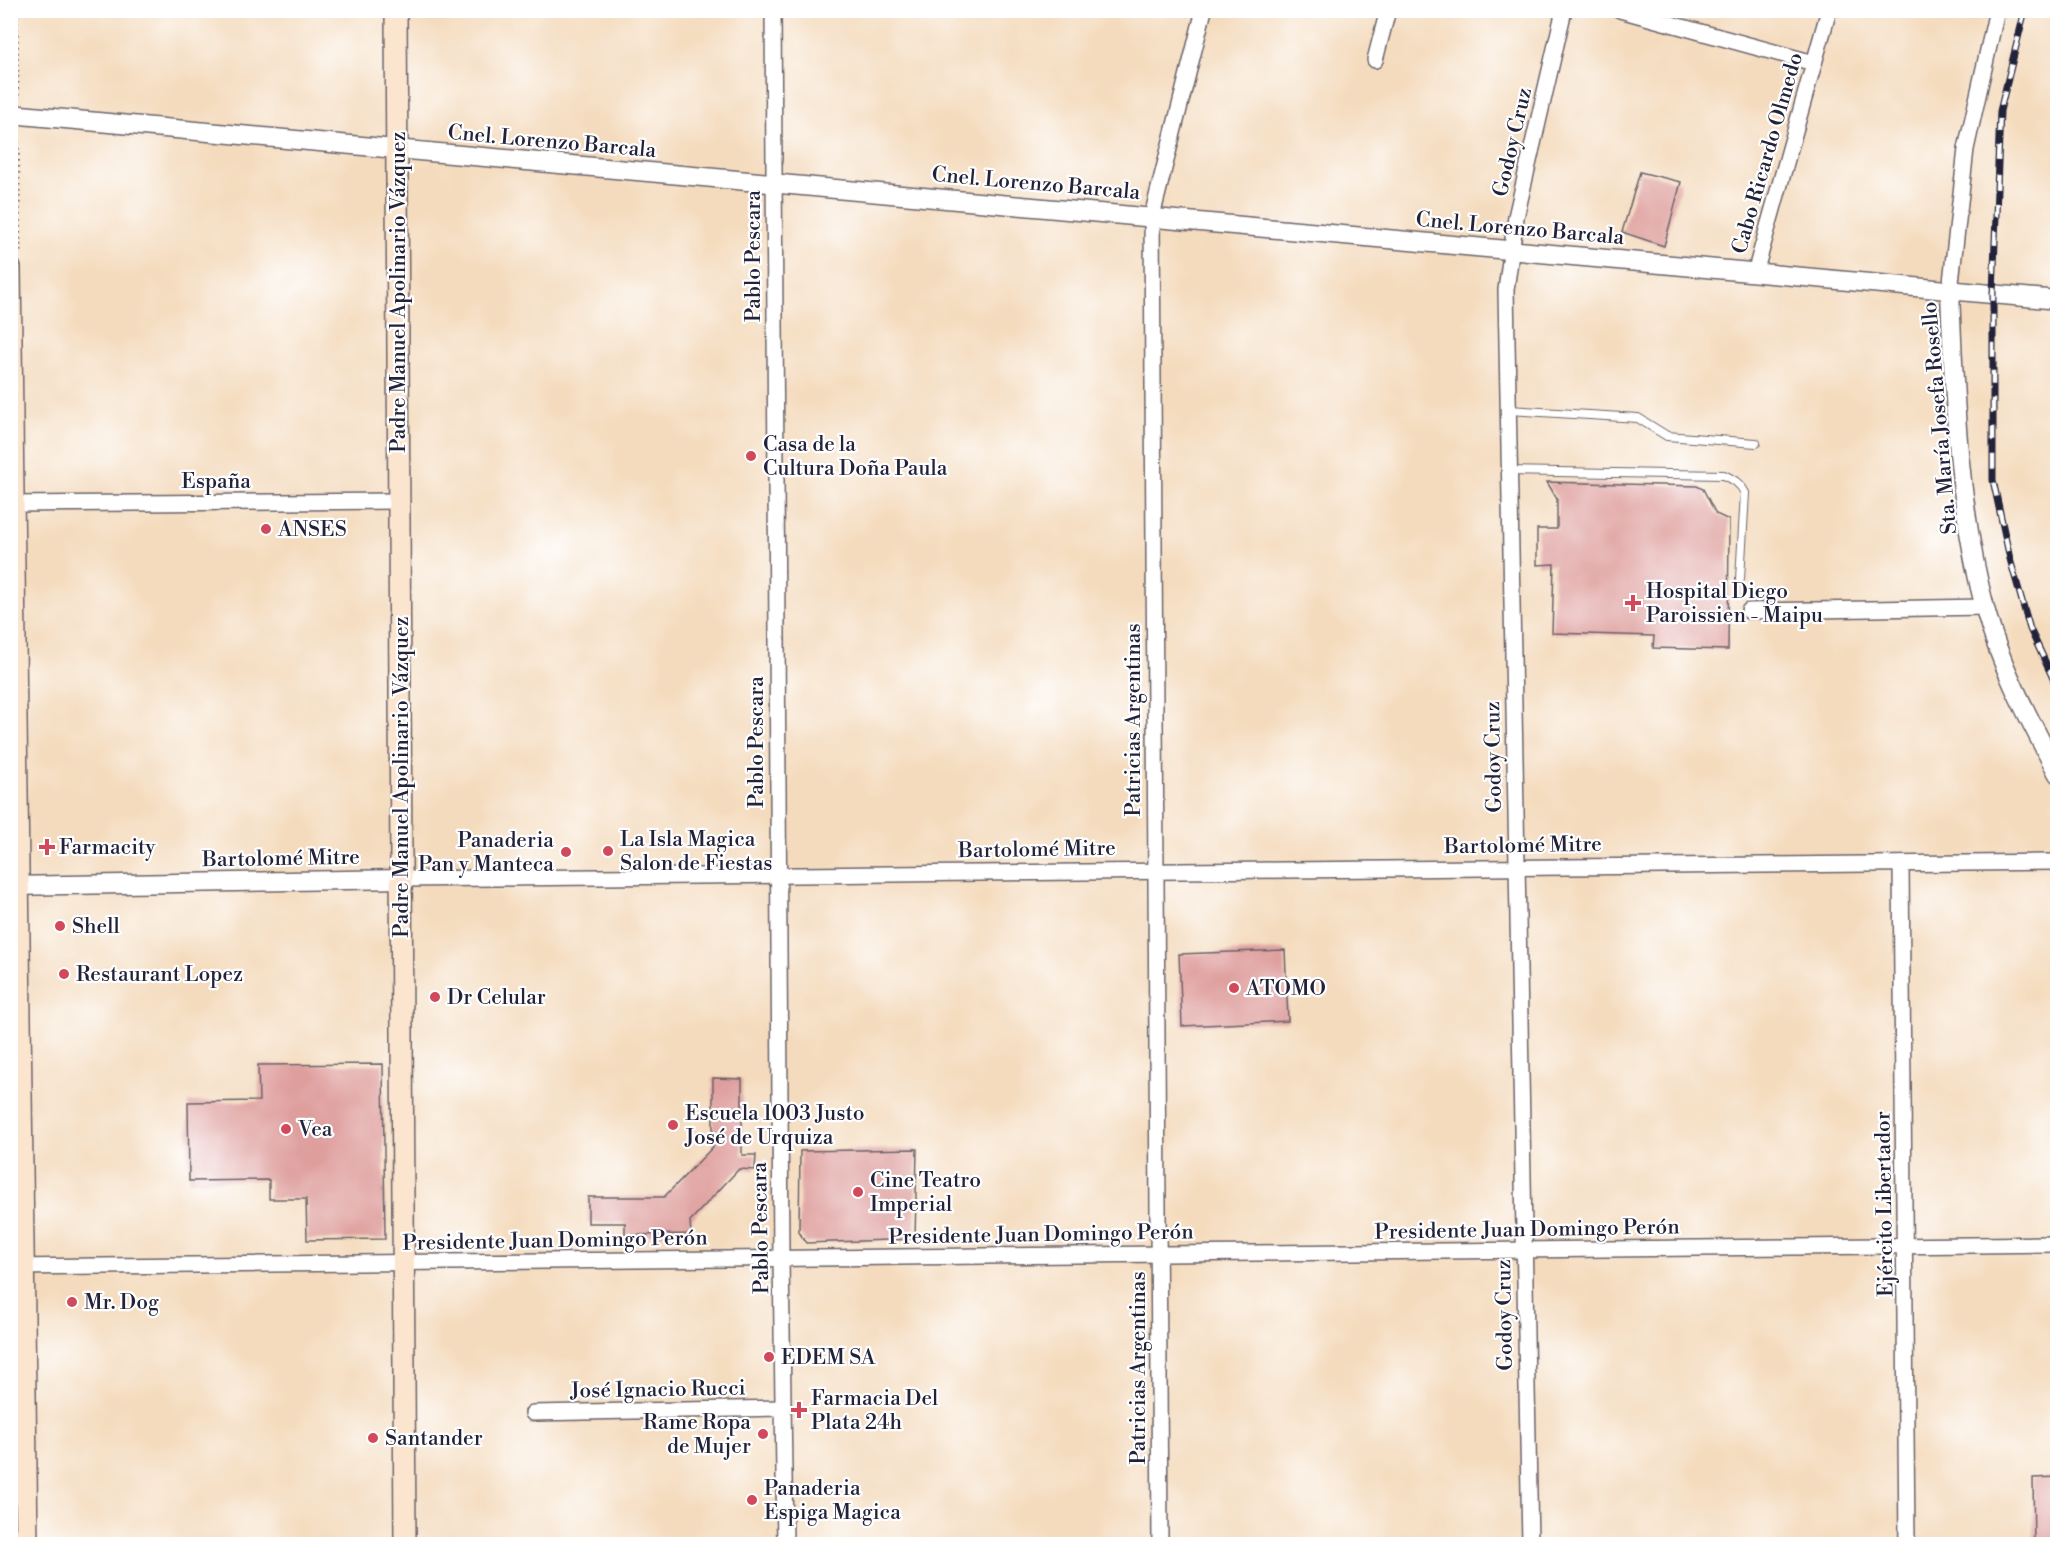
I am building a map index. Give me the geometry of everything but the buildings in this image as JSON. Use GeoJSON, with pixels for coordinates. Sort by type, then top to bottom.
{"type":"FeatureCollection","features":[{"type":"Feature","properties":{"kind":"main road","name":"Padre Manuel Apolinario Vázquez"},"geometry":{"type":"LineString","coordinates":[[396,10],[405,1545]]}},
{"type":"Feature","properties":{"kind":"main road"},"geometry":{"type":"LineString","coordinates":[[10,268],[19,504],[13,883],[18,1267],[27,1545]]}},
{"type":"Feature","properties":{"kind":"street","name":"Pablo Pescara"},"geometry":{"type":"LineString","coordinates":[[773,10],[785,1545]]}},
{"type":"Feature","properties":{"kind":"street","name":"Patricias Argentinas"},"geometry":{"type":"LineString","coordinates":[[1160,1545],[1154,870],[1152,216],[1204,10]]}},
{"type":"Feature","properties":{"kind":"street"},"geometry":{"type":"LineString","coordinates":[[1375,60],[1388,10]]}},
{"type":"Feature","properties":{"kind":"street","name":"Godoy Cruz"},"geometry":{"type":"LineString","coordinates":[[1530,1545],[1506,291],[1510,249],[1564,10]]}},
{"type":"Feature","properties":{"kind":"street"},"geometry":{"type":"LineString","coordinates":[[1620,10],[1814,63]]}},
{"type":"Feature","properties":{"kind":"street"},"geometry":{"type":"LineString","coordinates":[[1677,26],[1682,10]]}},
{"type":"Feature","properties":{"kind":"street","name":"Cabo Ricardo Olmedo"},"geometry":{"type":"LineString","coordinates":[[1755,273],[1829,10]]}},
{"type":"Feature","properties":{"kind":"street","name":"Sta. María Josefa Rosello"},"geometry":{"type":"LineString","coordinates":[[1997,10],[1966,149],[1950,291],[1954,383],[1965,497],[1985,607],[2009,675],[2058,774]]}},
{"type":"Feature","properties":{"kind":"street","name":"Cnel. Lorenzo Barcala"},"geometry":{"type":"LineString","coordinates":[[10,114],[2058,300]]}},
{"type":"Feature","properties":{"kind":"street","name":"España"},"geometry":{"type":"LineString","coordinates":[[19,504],[400,501]]}},
{"type":"Feature","properties":{"kind":"street"},"geometry":{"type":"LineString","coordinates":[[1749,611],[1985,607]]}},
{"type":"Feature","properties":{"kind":"street","name":"Bartolomé Mitre"},"geometry":{"type":"LineString","coordinates":[[13,883],[2058,862]]}},
{"type":"Feature","properties":{"kind":"street","name":"Ejército Libertador"},"geometry":{"type":"LineString","coordinates":[[1901,864],[1908,1545]]}},
{"type":"Feature","properties":{"kind":"street","name":"Presidente Juan Domingo Perón"},"geometry":{"type":"LineString","coordinates":[[18,1267],[2058,1244]]}},
{"type":"Feature","properties":{"kind":"street","name":"José Ignacio Rucci"},"geometry":{"type":"LineString","coordinates":[[533,1413],[783,1408]]}},
{"type":"Feature","properties":{"kind":"lane"},"geometry":{"type":"LineString","coordinates":[[1509,410],[1638,418],[1667,436],[1756,443]]}},
{"type":"Feature","properties":{"kind":"lane"},"geometry":{"type":"LineString","coordinates":[[1510,471],[1724,475],[1741,485],[1745,493],[1740,579]]}},
{"type":"Feature","properties":{"kind":"railway"},"geometry":{"type":"LineString","coordinates":[[2025,10],[2000,111],[1993,294],[1993,480],[2010,559],[2030,629],[2058,689]]}},
{"type":"Feature","properties":{"kind":"place","name":"Casa de la Cultura Doña Paula"},"geometry":{"type":"Point","coordinates":[751,456]}},
{"type":"Feature","properties":{"kind":"place","name":"ANSES"},"geometry":{"type":"Point","coordinates":[266,529]}},
{"type":"Feature","properties":{"kind":"place","name":"Hospital Diego Paroissien - Maipu"},"geometry":{"type":"Point","coordinates":[1633,603]}},
{"type":"Feature","properties":{"kind":"place","name":"Farmacity"},"geometry":{"type":"Point","coordinates":[47,847]}},
{"type":"Feature","properties":{"kind":"place","name":"La Isla Magica Salon de Fiestas"},"geometry":{"type":"Point","coordinates":[608,851]}},
{"type":"Feature","properties":{"kind":"place","name":"Panaderia Pan y Manteca"},"geometry":{"type":"Point","coordinates":[566,852]}},
{"type":"Feature","properties":{"kind":"place","name":"Shell"},"geometry":{"type":"Point","coordinates":[60,926]}},
{"type":"Feature","properties":{"kind":"place","name":"Restaurant Lopez"},"geometry":{"type":"Point","coordinates":[64,974]}},
{"type":"Feature","properties":{"kind":"place","name":"ATOMO"},"geometry":{"type":"Point","coordinates":[1234,988]}},
{"type":"Feature","properties":{"kind":"place","name":"Dr Celular"},"geometry":{"type":"Point","coordinates":[435,997]}},
{"type":"Feature","properties":{"kind":"place","name":"Escuela 1003 Justo José de Urquiza"},"geometry":{"type":"Point","coordinates":[673,1125]}},
{"type":"Feature","properties":{"kind":"place","name":"Vea"},"geometry":{"type":"Point","coordinates":[286,1129]}},
{"type":"Feature","properties":{"kind":"place","name":"Cine Teatro Imperial"},"geometry":{"type":"Point","coordinates":[858,1192]}},
{"type":"Feature","properties":{"kind":"place","name":"Mr. Dog"},"geometry":{"type":"Point","coordinates":[72,1302]}},
{"type":"Feature","properties":{"kind":"place","name":"EDEM SA"},"geometry":{"type":"Point","coordinates":[769,1357]}},
{"type":"Feature","properties":{"kind":"place","name":"Farmacia Del Plata 24h"},"geometry":{"type":"Point","coordinates":[799,1410]}},
{"type":"Feature","properties":{"kind":"place","name":"Rame Ropa de Mujer"},"geometry":{"type":"Point","coordinates":[763,1434]}},
{"type":"Feature","properties":{"kind":"place","name":"Santander"},"geometry":{"type":"Point","coordinates":[373,1438]}},
{"type":"Feature","properties":{"kind":"place","name":"Panaderia Espiga Magica"},"geometry":{"type":"Point","coordinates":[752,1500]}}]}
